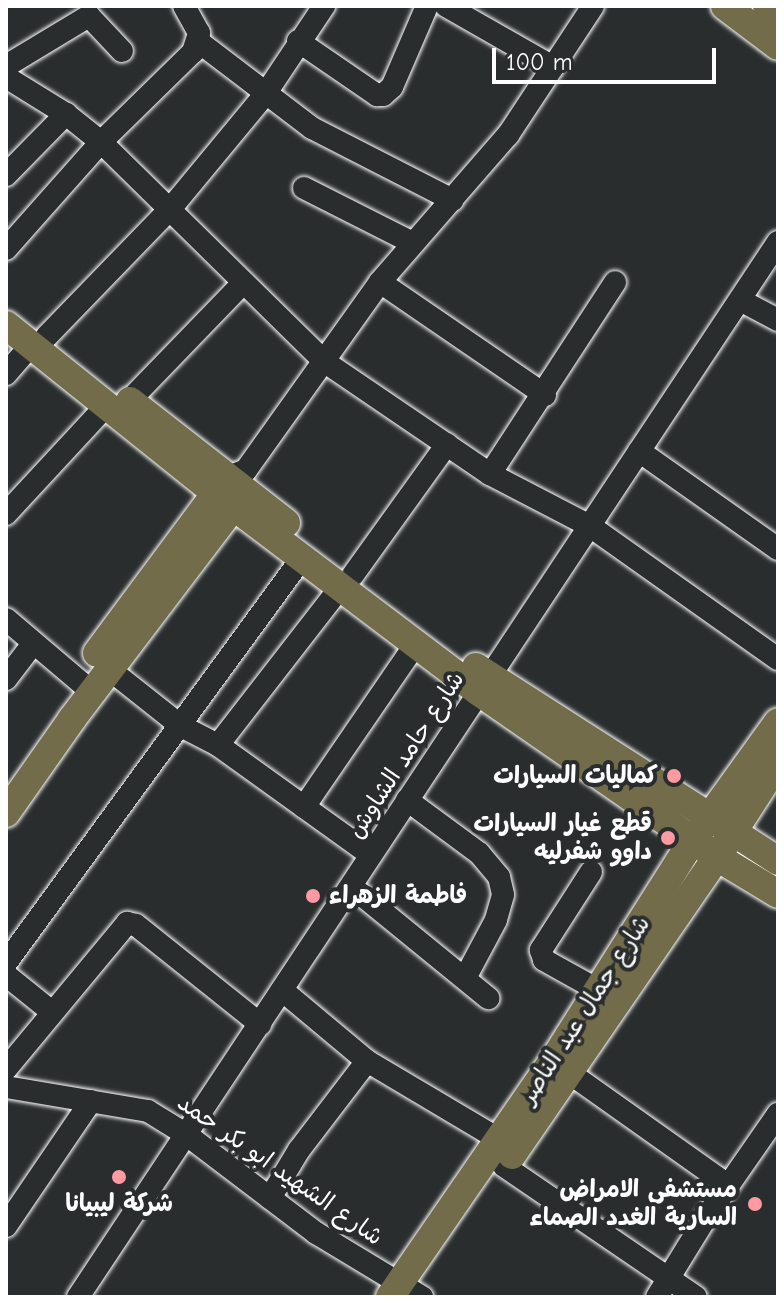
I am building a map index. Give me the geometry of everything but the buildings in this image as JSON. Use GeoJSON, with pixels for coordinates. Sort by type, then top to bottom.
{"type":"FeatureCollection","features":[{"type":"Feature","properties":{"kind":"main road"},"geometry":{"type":"LineString","coordinates":[[725,6],[778,46]]}},
{"type":"Feature","properties":{"kind":"main road"},"geometry":{"type":"LineString","coordinates":[[767,6],[778,15]]}},
{"type":"Feature","properties":{"kind":"main road"},"geometry":{"type":"LineString","coordinates":[[6,303],[39,340],[117,404],[234,487],[347,581],[693,840],[778,894]]}},
{"type":"Feature","properties":{"kind":"main road"},"geometry":{"type":"LineString","coordinates":[[6,325],[39,340]]}},
{"type":"Feature","properties":{"kind":"main road"},"geometry":{"type":"LineString","coordinates":[[234,487],[302,558],[347,581],[415,645],[709,817],[778,861]]}},
{"type":"Feature","properties":{"kind":"main road"},"geometry":{"type":"LineString","coordinates":[[6,813],[85,687],[109,669],[234,487]]}},
{"type":"Feature","properties":{"kind":"main road"},"geometry":{"type":"LineString","coordinates":[[6,784],[85,687],[234,487]]}},
{"type":"Feature","properties":{"kind":"main road","name":"شارع جمال عبد الناصر"},"geometry":{"type":"LineString","coordinates":[[408,1293],[502,1153],[598,990],[693,840],[778,722]]}},
{"type":"Feature","properties":{"kind":"main road","name":"شارع جمال عبد الناصر"},"geometry":{"type":"LineString","coordinates":[[502,1153],[571,1074],[778,762]]}},
{"type":"Feature","properties":{"kind":"street"},"geometry":{"type":"LineString","coordinates":[[6,249],[101,142],[193,52],[199,42],[199,33],[184,6]]}},
{"type":"Feature","properties":{"kind":"street"},"geometry":{"type":"LineString","coordinates":[[6,374],[171,208],[266,93],[324,6]]}},
{"type":"Feature","properties":{"kind":"street"},"geometry":{"type":"LineString","coordinates":[[298,41],[377,95],[383,95],[392,87],[427,6]]}},
{"type":"Feature","properties":{"kind":"street"},"geometry":{"type":"LineString","coordinates":[[446,6],[553,67]]}},
{"type":"Feature","properties":{"kind":"street"},"geometry":{"type":"LineString","coordinates":[[234,487],[380,282],[508,135],[593,6]]}},
{"type":"Feature","properties":{"kind":"street"},"geometry":{"type":"LineString","coordinates":[[6,66],[89,16],[122,51]]}},
{"type":"Feature","properties":{"kind":"street"},"geometry":{"type":"LineString","coordinates":[[199,42],[312,128],[453,200]]}},
{"type":"Feature","properties":{"kind":"street"},"geometry":{"type":"LineString","coordinates":[[6,77],[66,114],[101,142],[325,362],[490,474],[590,526],[778,659]]}},
{"type":"Feature","properties":{"kind":"street"},"geometry":{"type":"LineString","coordinates":[[6,175],[66,114]]}},
{"type":"Feature","properties":{"kind":"street"},"geometry":{"type":"LineString","coordinates":[[304,188],[413,243]]}},
{"type":"Feature","properties":{"kind":"street","name":"شارع حامد الشاوش"},"geometry":{"type":"LineString","coordinates":[[78,1297],[778,242]]}},
{"type":"Feature","properties":{"kind":"street"},"geometry":{"type":"LineString","coordinates":[[6,514],[244,282]]}},
{"type":"Feature","properties":{"kind":"street"},"geometry":{"type":"LineString","coordinates":[[380,282],[545,395]]}},
{"type":"Feature","properties":{"kind":"street"},"geometry":{"type":"LineString","coordinates":[[490,474],[545,395],[615,282]]}},
{"type":"Feature","properties":{"kind":"street"},"geometry":{"type":"LineString","coordinates":[[740,300],[778,320]]}},
{"type":"Feature","properties":{"kind":"street"},"geometry":{"type":"LineString","coordinates":[[218,745],[347,581],[447,444]]}},
{"type":"Feature","properties":{"kind":"street"},"geometry":{"type":"LineString","coordinates":[[639,451],[777,545]]}},
{"type":"Feature","properties":{"kind":"street"},"geometry":{"type":"LineString","coordinates":[[6,963],[302,558]]}},
{"type":"Feature","properties":{"kind":"street"},"geometry":{"type":"LineString","coordinates":[[6,619],[32,645],[85,687]]}},
{"type":"Feature","properties":{"kind":"street"},"geometry":{"type":"LineString","coordinates":[[6,679],[32,645]]}},
{"type":"Feature","properties":{"kind":"street"},"geometry":{"type":"LineString","coordinates":[[304,807],[415,645]]}},
{"type":"Feature","properties":{"kind":"street"},"geometry":{"type":"LineString","coordinates":[[109,669],[181,726],[218,745],[371,855]]}},
{"type":"Feature","properties":{"kind":"street"},"geometry":{"type":"LineString","coordinates":[[407,800],[479,853],[499,877],[503,895],[496,920],[465,978]]}},
{"type":"Feature","properties":{"kind":"street"},"geometry":{"type":"LineString","coordinates":[[591,872],[541,950],[544,960],[598,990]]}},
{"type":"Feature","properties":{"kind":"street"},"geometry":{"type":"LineString","coordinates":[[352,887],[488,998]]}},
{"type":"Feature","properties":{"kind":"street"},"geometry":{"type":"LineString","coordinates":[[6,1069],[127,923],[136,925],[260,1024]]}},
{"type":"Feature","properties":{"kind":"street"},"geometry":{"type":"LineString","coordinates":[[6,975],[52,1012]]}},
{"type":"Feature","properties":{"kind":"street"},"geometry":{"type":"LineString","coordinates":[[282,990],[367,1061],[502,1153],[662,1288],[696,1297]]}},
{"type":"Feature","properties":{"kind":"street"},"geometry":{"type":"LineString","coordinates":[[270,1198],[299,1150],[367,1061]]}},
{"type":"Feature","properties":{"kind":"street"},"geometry":{"type":"LineString","coordinates":[[571,1074],[728,1185]]}},
{"type":"Feature","properties":{"kind":"street","name":"شارع الشهيد ابو بكر حمد"},"geometry":{"type":"LineString","coordinates":[[6,1087],[148,1111],[187,1135],[316,1233],[408,1293]]}},
{"type":"Feature","properties":{"kind":"street"},"geometry":{"type":"LineString","coordinates":[[6,1226],[91,1101]]}},
{"type":"Feature","properties":{"kind":"street"},"geometry":{"type":"LineString","coordinates":[[662,1288],[778,1114]]}},
{"type":"Feature","properties":{"kind":"place","name":"كماليات السيارات"},"geometry":{"type":"Point","coordinates":[674,776]}},
{"type":"Feature","properties":{"kind":"place","name":"قطع غيار السيارات داوو شفرليه"},"geometry":{"type":"Point","coordinates":[668,838]}},
{"type":"Feature","properties":{"kind":"place","name":"فاطمة الزهراء"},"geometry":{"type":"Point","coordinates":[313,896]}},
{"type":"Feature","properties":{"kind":"place","name":"شركة ليبيانا"},"geometry":{"type":"Point","coordinates":[119,1177]}},
{"type":"Feature","properties":{"kind":"place","name":"مستشفي الامراض السارية الغدد الصماء"},"geometry":{"type":"Point","coordinates":[755,1204]}}]}
